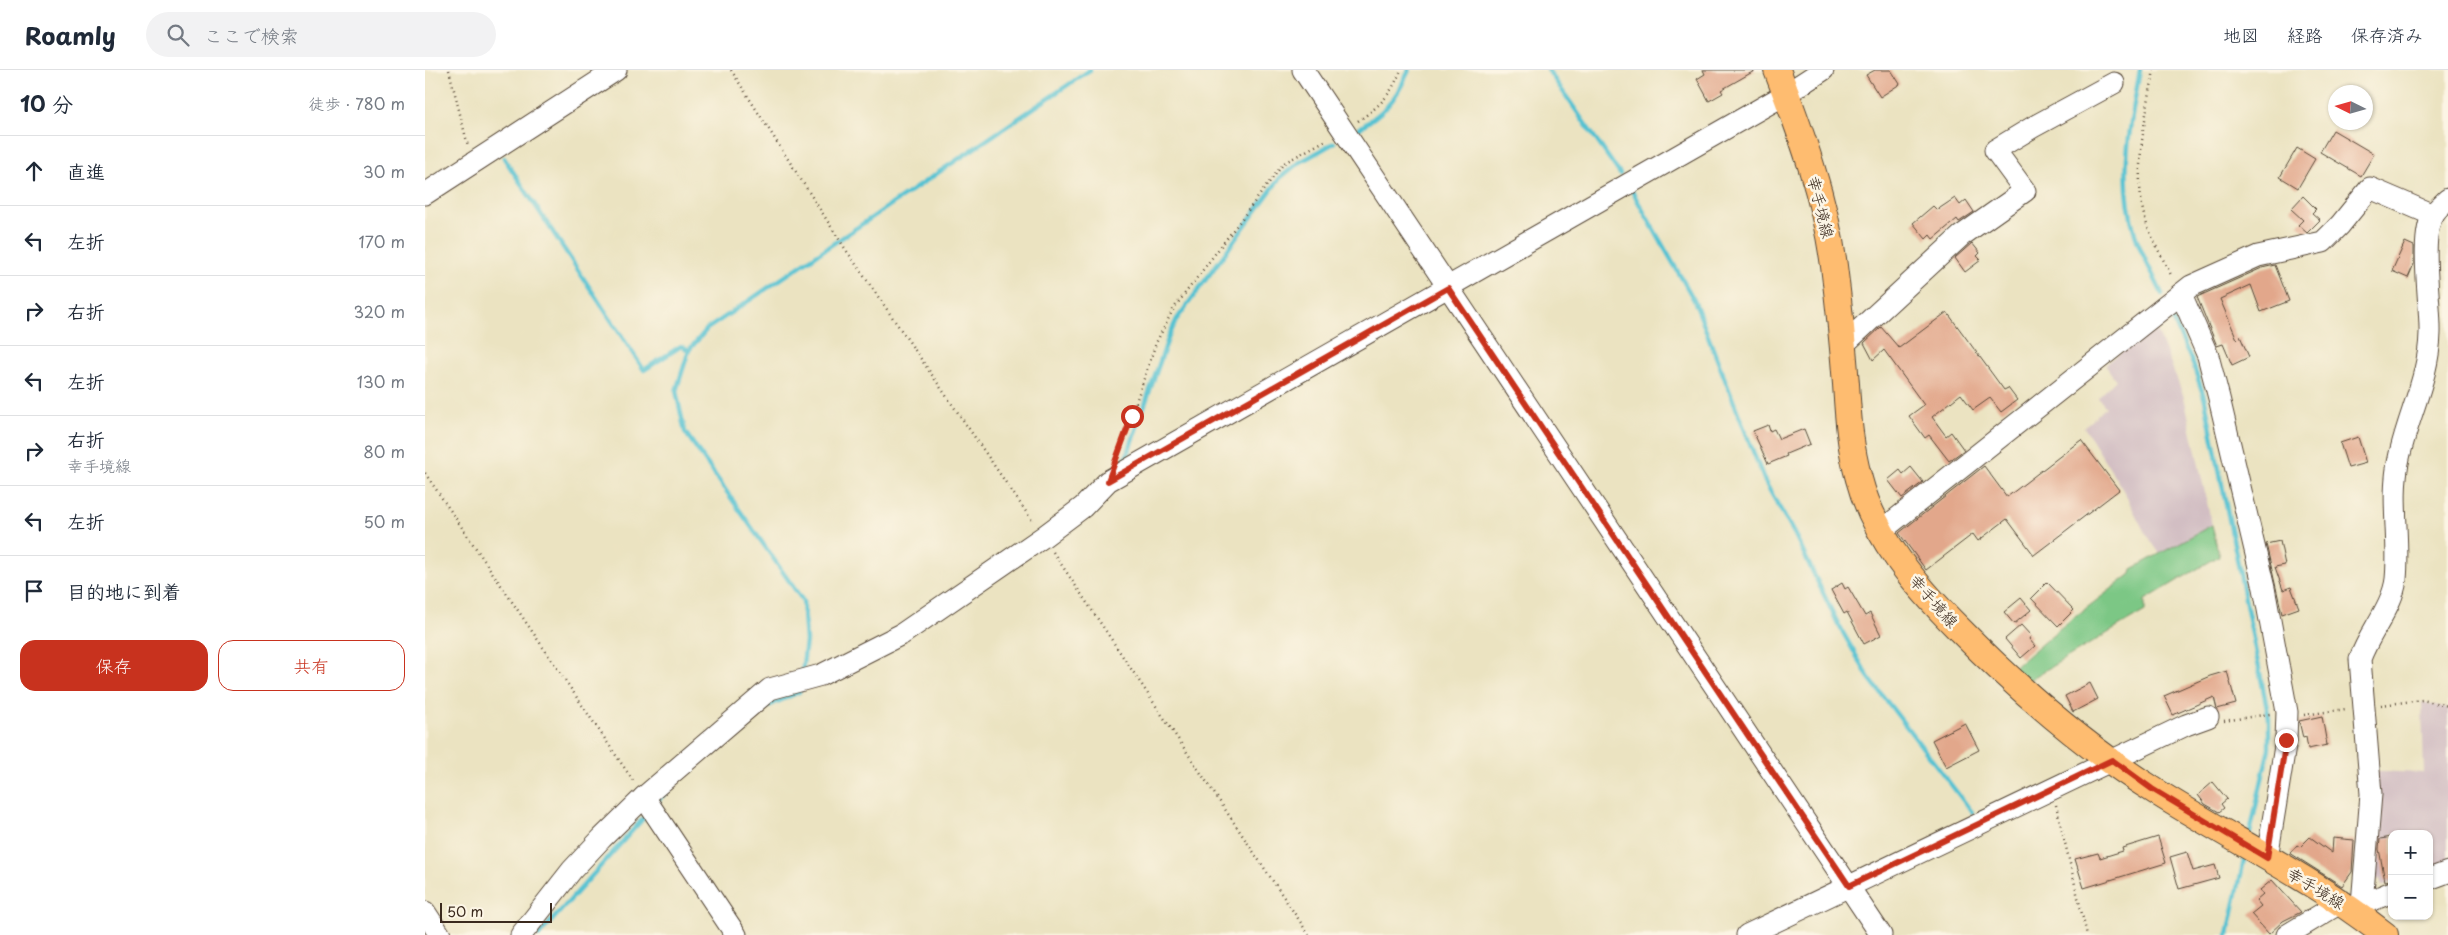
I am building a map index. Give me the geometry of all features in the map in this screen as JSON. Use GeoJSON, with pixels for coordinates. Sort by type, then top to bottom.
{"type":"FeatureCollection","features":[{"type":"Feature","properties":{"kind":"main road","name":"幸手境線"},"geometry":{"type":"LineString","coordinates":[[1782,82],[1816,184],[1827,229],[1834,264],[1850,436],[1857,470],[1868,506],[1881,531],[1936,606],[1995,666],[2041,706],[2152,789],[2267,858],[2351,905],[2385,935]]}},
{"type":"Feature","properties":{"kind":"street"},"geometry":{"type":"LineString","coordinates":[[425,194],[617,70]]}},
{"type":"Feature","properties":{"kind":"street"},"geometry":{"type":"LineString","coordinates":[[1303,70],[1881,935]]}},
{"type":"Feature","properties":{"kind":"street"},"geometry":{"type":"LineString","coordinates":[[521,935],[572,870],[648,804],[770,689],[805,679],[901,634],[1043,537],[1083,507],[1108,481],[1448,288],[1782,82],[1823,70]]}},
{"type":"Feature","properties":{"kind":"street"},"geometry":{"type":"LineString","coordinates":[[1843,346],[1961,236],[2025,191],[1995,150],[2033,127],[2114,84]]}},
{"type":"Feature","properties":{"kind":"street"},"geometry":{"type":"LineString","coordinates":[[1881,531],[2191,286],[2258,256],[2323,242],[2340,225],[2370,188],[2433,216]]}},
{"type":"Feature","properties":{"kind":"street"},"geometry":{"type":"LineString","coordinates":[[2351,905],[2371,794],[2361,659],[2367,640],[2390,599],[2396,580],[2396,484],[2399,458],[2421,391],[2431,333],[2427,261],[2429,226],[2433,216],[2448,198]]}},
{"type":"Feature","properties":{"kind":"street"},"geometry":{"type":"LineString","coordinates":[[2181,294],[2208,356],[2219,398],[2264,588],[2287,712],[2286,740],[2267,858]]}},
{"type":"Feature","properties":{"kind":"street"},"geometry":{"type":"LineString","coordinates":[[1747,935],[2112,760],[2208,717]]}},
{"type":"Feature","properties":{"kind":"street"},"geometry":{"type":"LineString","coordinates":[[648,804],[736,935]]}},
{"type":"Feature","properties":{"kind":"street"},"geometry":{"type":"LineString","coordinates":[[2433,878],[2448,872]]}},
{"type":"Feature","properties":{"kind":"street"},"geometry":{"type":"LineString","coordinates":[[2287,935],[2351,905],[2388,893]]}},
{"type":"Feature","properties":{"kind":"street"},"geometry":{"type":"LineString","coordinates":[[425,912],[440,935]]}},
{"type":"Feature","properties":{"kind":"path"},"geometry":{"type":"LineString","coordinates":[[449,70],[467,135],[471,164]]}},
{"type":"Feature","properties":{"kind":"path"},"geometry":{"type":"LineString","coordinates":[[731,70],[844,247],[1043,537],[1309,935]]}},
{"type":"Feature","properties":{"kind":"path"},"geometry":{"type":"LineString","coordinates":[[1108,481],[1156,343],[1174,308],[1284,163],[1343,132],[1381,105],[1392,90],[1401,70]]}},
{"type":"Feature","properties":{"kind":"path"},"geometry":{"type":"LineString","coordinates":[[2154,70],[2141,148],[2139,180],[2143,212],[2181,294]]}},
{"type":"Feature","properties":{"kind":"path"},"geometry":{"type":"LineString","coordinates":[[425,473],[648,804]]}},
{"type":"Feature","properties":{"kind":"path"},"geometry":{"type":"LineString","coordinates":[[2052,789],[2087,935]]}},
{"type":"Feature","properties":{"kind":"shaded area"},"geometry":{"type":"Polygon","coordinates":[[[2155,325],[2184,397],[2212,525],[2160,554],[2143,529],[2123,490],[2084,427],[2106,407],[2098,398],[2116,380],[2105,365],[2155,325]]]}},
{"type":"Feature","properties":{"kind":"shaded area"},"geometry":{"type":"Polygon","coordinates":[[[2422,702],[2448,708],[2448,862],[2433,868],[2433,830],[2388,830],[2388,884],[2382,886],[2380,879],[2367,882],[2374,771],[2424,773],[2422,702]]]}},
{"type":"Feature","properties":{"kind":"green space"},"geometry":{"type":"Polygon","coordinates":[[[2212,525],[2219,556],[2145,600],[2145,611],[2027,681],[2012,669],[2059,629],[2131,574],[2132,569],[2212,525]]]}},
{"type":"Feature","properties":{"kind":"building"},"geometry":{"type":"Polygon","coordinates":[[[1703,70],[1756,70],[1721,90],[1723,93],[1709,101],[1697,79],[1705,74],[1703,70]]]}},
{"type":"Feature","properties":{"kind":"building"},"geometry":{"type":"Polygon","coordinates":[[[1875,70],[1891,70],[1900,84],[1880,97],[1866,75],[1875,70]]]}},
{"type":"Feature","properties":{"kind":"building"},"geometry":{"type":"Polygon","coordinates":[[[2333,130],[2374,154],[2361,176],[2320,152],[2333,130]]]}},
{"type":"Feature","properties":{"kind":"building"},"geometry":{"type":"Polygon","coordinates":[[[2297,148],[2315,159],[2298,188],[2280,177],[2297,148]]]}},
{"type":"Feature","properties":{"kind":"building"},"geometry":{"type":"Polygon","coordinates":[[[2303,196],[2316,209],[2312,213],[2320,220],[2307,233],[2298,225],[2303,220],[2291,209],[2303,196]]]}},
{"type":"Feature","properties":{"kind":"building"},"geometry":{"type":"Polygon","coordinates":[[[1955,198],[1960,205],[1966,200],[1974,212],[1959,222],[1957,219],[1933,239],[1930,235],[1926,239],[1913,223],[1933,206],[1937,210],[1955,198]]]}},
{"type":"Feature","properties":{"kind":"building"},"geometry":{"type":"Polygon","coordinates":[[[2405,242],[2414,246],[2414,264],[2408,278],[2392,271],[2405,242]]]}},
{"type":"Feature","properties":{"kind":"building"},"geometry":{"type":"Polygon","coordinates":[[[1972,243],[1980,253],[1977,256],[1981,260],[1965,272],[1955,258],[1972,243]]]}},
{"type":"Feature","properties":{"kind":"building"},"geometry":{"type":"Polygon","coordinates":[[[2275,265],[2289,301],[2261,312],[2251,285],[2220,299],[2237,339],[2240,336],[2249,357],[2232,365],[2223,344],[2217,346],[2197,297],[2262,268],[2275,265]]]}},
{"type":"Feature","properties":{"kind":"building"},"geometry":{"type":"Polygon","coordinates":[[[1947,312],[2004,390],[2008,388],[2017,400],[2001,412],[1990,398],[1973,410],[1961,394],[1932,417],[1946,436],[1951,432],[1964,450],[1949,461],[1929,435],[1925,438],[1909,416],[1924,405],[1884,350],[1873,360],[1864,343],[1881,327],[1899,348],[1947,312]]]}},
{"type":"Feature","properties":{"kind":"building"},"geometry":{"type":"Polygon","coordinates":[[[1768,425],[1770,431],[1774,429],[1779,439],[1804,429],[1810,444],[1768,464],[1753,431],[1768,425]]]}},
{"type":"Feature","properties":{"kind":"building"},"geometry":{"type":"Polygon","coordinates":[[[2358,437],[2366,463],[2348,468],[2340,443],[2358,437]]]}},
{"type":"Feature","properties":{"kind":"building"},"geometry":{"type":"Polygon","coordinates":[[[2081,440],[2119,490],[2034,555],[2007,519],[1978,541],[1973,534],[1926,570],[1899,533],[1984,466],[2007,497],[2081,440]]]}},
{"type":"Feature","properties":{"kind":"building"},"geometry":{"type":"Polygon","coordinates":[[[1911,467],[1923,482],[1902,498],[1888,480],[1900,470],[1903,474],[1911,467]]]}},
{"type":"Feature","properties":{"kind":"building"},"geometry":{"type":"Polygon","coordinates":[[[2280,541],[2285,565],[2275,567],[2283,590],[2291,587],[2299,608],[2282,614],[2266,544],[2280,541]]]}},
{"type":"Feature","properties":{"kind":"building"},"geometry":{"type":"Polygon","coordinates":[[[2047,582],[2074,610],[2058,626],[2031,598],[2047,582]]]}},
{"type":"Feature","properties":{"kind":"building"},"geometry":{"type":"Polygon","coordinates":[[[1842,583],[1845,589],[1848,587],[1865,616],[1870,613],[1881,635],[1864,644],[1847,612],[1844,614],[1831,590],[1842,583]]]}},
{"type":"Feature","properties":{"kind":"building"},"geometry":{"type":"Polygon","coordinates":[[[2021,598],[2031,610],[2014,624],[2004,612],[2021,598]]]}},
{"type":"Feature","properties":{"kind":"building"},"geometry":{"type":"Polygon","coordinates":[[[2021,625],[2031,636],[2029,639],[2035,646],[2021,658],[2005,639],[2021,625]]]}},
{"type":"Feature","properties":{"kind":"building"},"geometry":{"type":"Polygon","coordinates":[[[2227,671],[2236,704],[2217,709],[2214,697],[2173,715],[2164,696],[2210,676],[2227,671]]]}},
{"type":"Feature","properties":{"kind":"building"},"geometry":{"type":"Polygon","coordinates":[[[2090,683],[2098,699],[2073,712],[2065,696],[2090,683]]]}},
{"type":"Feature","properties":{"kind":"building"},"geometry":{"type":"Polygon","coordinates":[[[2322,716],[2327,745],[2308,749],[2306,737],[2303,738],[2299,721],[2322,716]]]}},
{"type":"Feature","properties":{"kind":"building"},"geometry":{"type":"Polygon","coordinates":[[[1965,723],[1979,750],[1946,767],[1932,740],[1965,723]]]}},
{"type":"Feature","properties":{"kind":"building"},"geometry":{"type":"Polygon","coordinates":[[[2213,782],[2227,799],[2221,804],[2224,808],[2219,812],[2205,804],[2198,795],[2213,782]]]}},
{"type":"Feature","properties":{"kind":"building"},"geometry":{"type":"Polygon","coordinates":[[[2158,837],[2166,863],[2084,888],[2075,859],[2098,853],[2100,858],[2123,851],[2122,848],[2158,837]]]}},
{"type":"Feature","properties":{"kind":"building"},"geometry":{"type":"Polygon","coordinates":[[[2310,837],[2332,853],[2333,838],[2354,840],[2352,872],[2342,886],[2290,853],[2297,845],[2300,847],[2310,837]]]}},
{"type":"Feature","properties":{"kind":"building"},"geometry":{"type":"Polygon","coordinates":[[[2388,838],[2388,881],[2385,881],[2379,849],[2380,839],[2388,838]]]}},
{"type":"Feature","properties":{"kind":"building"},"geometry":{"type":"Polygon","coordinates":[[[2187,852],[2193,871],[2215,865],[2219,878],[2179,889],[2170,857],[2187,852]]]}},
{"type":"Feature","properties":{"kind":"building"},"geometry":{"type":"Polygon","coordinates":[[[2272,880],[2301,912],[2283,921],[2269,934],[2251,914],[2261,906],[2256,900],[2263,894],[2260,890],[2272,880]]]}},
{"type":"Feature","properties":{"kind":"waterway"},"geometry":{"type":"LineString","coordinates":[[802,673],[806,641],[803,601],[685,432],[676,391],[689,350],[707,329],[1090,70]]}},
{"type":"Feature","properties":{"kind":"waterway"},"geometry":{"type":"LineString","coordinates":[[1354,132],[1381,113],[1393,99],[1409,70]]}},
{"type":"Feature","properties":{"kind":"waterway"},"geometry":{"type":"LineString","coordinates":[[1548,70],[1620,174]]}},
{"type":"Feature","properties":{"kind":"waterway"},"geometry":{"type":"LineString","coordinates":[[2140,70],[2127,152],[2127,193],[2135,234],[2162,294]]}},
{"type":"Feature","properties":{"kind":"waterway"},"geometry":{"type":"LineString","coordinates":[[1124,464],[1169,336],[1177,319],[1280,178],[1297,164],[1334,143]]}},
{"type":"Feature","properties":{"kind":"waterway"},"geometry":{"type":"LineString","coordinates":[[504,158],[644,370],[681,346],[689,350]]}},
{"type":"Feature","properties":{"kind":"waterway"},"geometry":{"type":"LineString","coordinates":[[1632,191],[1694,300],[1765,482],[1795,535],[1838,624],[1869,678],[1972,812]]}},
{"type":"Feature","properties":{"kind":"waterway"},"geometry":{"type":"LineString","coordinates":[[2172,317],[2193,364],[2205,400],[2269,718],[2269,748],[2250,833]]}},
{"type":"Feature","properties":{"kind":"waterway"},"geometry":{"type":"LineString","coordinates":[[762,709],[799,692],[800,688]]}},
{"type":"Feature","properties":{"kind":"waterway"},"geometry":{"type":"LineString","coordinates":[[656,803],[669,788]]}},
{"type":"Feature","properties":{"kind":"waterway"},"geometry":{"type":"LineString","coordinates":[[539,935],[648,813]]}},
{"type":"Feature","properties":{"kind":"waterway"},"geometry":{"type":"LineString","coordinates":[[2228,935],[2244,860]]}},
{"type":"Feature","properties":{"kind":"route"},"geometry":{"type":"LineString","coordinates":[[1132,416],[1108,481],[1448,288],[1849,886],[2112,760],[2152,789],[2267,858],[2286,740]]}}]}
